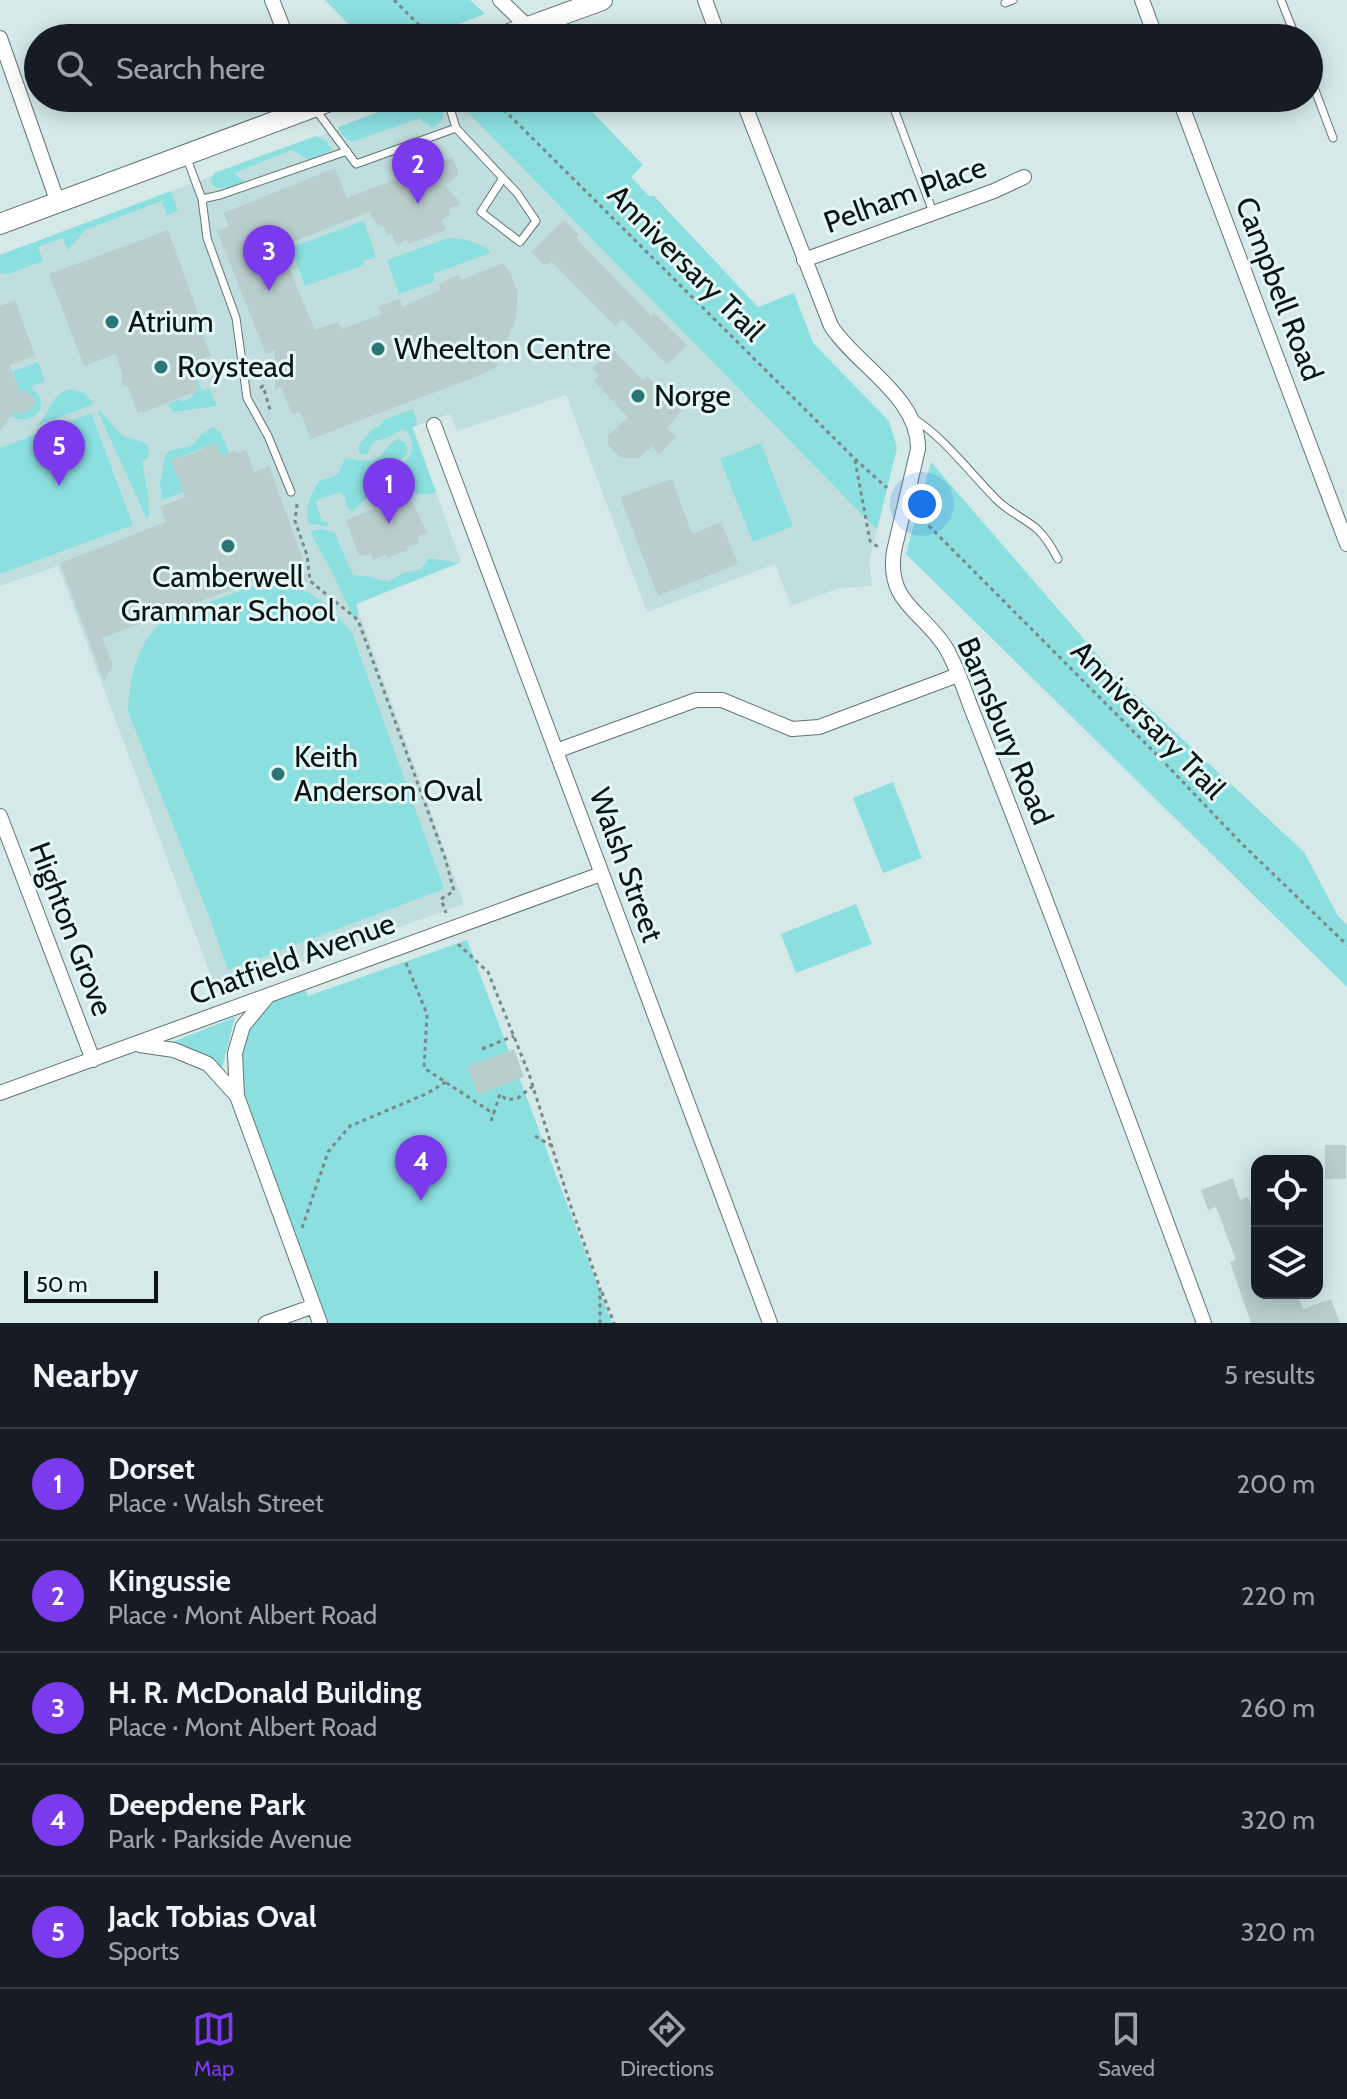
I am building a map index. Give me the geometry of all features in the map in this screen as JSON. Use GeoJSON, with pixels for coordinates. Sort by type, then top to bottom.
{"type":"FeatureCollection","features":[{"type":"Feature","properties":{"kind":"main road"},"geometry":{"type":"LineString","coordinates":[[536,24],[602,0]]}},
{"type":"Feature","properties":{"kind":"main road"},"geometry":{"type":"LineString","coordinates":[[0,224],[288,112]]}},
{"type":"Feature","properties":{"kind":"street"},"geometry":{"type":"LineString","coordinates":[[272,0],[281,24]]}},
{"type":"Feature","properties":{"kind":"street"},"geometry":{"type":"LineString","coordinates":[[500,0],[525,24]]}},
{"type":"Feature","properties":{"kind":"street"},"geometry":{"type":"LineString","coordinates":[[705,0],[714,24]]}},
{"type":"Feature","properties":{"kind":"street"},"geometry":{"type":"LineString","coordinates":[[1142,0],[1151,24]]}},
{"type":"Feature","properties":{"kind":"street"},"geometry":{"type":"LineString","coordinates":[[0,38],[24,106]]}},
{"type":"Feature","properties":{"kind":"street"},"geometry":{"type":"LineString","coordinates":[[26,112],[58,203]]}},
{"type":"Feature","properties":{"kind":"street","name":"Barnsbury Road"},"geometry":{"type":"LineString","coordinates":[[747,112],[826,318],[835,333],[903,404],[911,417],[918,449],[894,551],[893,577],[899,594],[940,640],[958,675],[1204,1323]]}},
{"type":"Feature","properties":{"kind":"street","name":"Campbell Road"},"geometry":{"type":"LineString","coordinates":[[1184,112],[1347,544]]}},
{"type":"Feature","properties":{"kind":"street","name":"Pelham Place"},"geometry":{"type":"LineString","coordinates":[[804,260],[994,191],[1024,177]]}},
{"type":"Feature","properties":{"kind":"street","name":"Walsh Street"},"geometry":{"type":"LineString","coordinates":[[434,425],[770,1323]]}},
{"type":"Feature","properties":{"kind":"street"},"geometry":{"type":"LineString","coordinates":[[556,751],[696,700],[722,700],[792,729],[819,727],[958,675]]}},
{"type":"Feature","properties":{"kind":"street","name":"Highton Grove"},"geometry":{"type":"LineString","coordinates":[[0,816],[93,1060]]}},
{"type":"Feature","properties":{"kind":"street","name":"Chatfield Avenue"},"geometry":{"type":"LineString","coordinates":[[0,1093],[270,994],[452,933],[601,874]]}},
{"type":"Feature","properties":{"kind":"street"},"geometry":{"type":"LineString","coordinates":[[270,994],[243,1026],[235,1053],[237,1096],[320,1323]]}},
{"type":"Feature","properties":{"kind":"street"},"geometry":{"type":"LineString","coordinates":[[138,1044],[174,1050],[208,1064],[237,1096]]}},
{"type":"Feature","properties":{"kind":"street"},"geometry":{"type":"LineString","coordinates":[[266,1323],[314,1306]]}},
{"type":"Feature","properties":{"kind":"lane"},"geometry":{"type":"LineString","coordinates":[[1281,0],[1290,24]]}},
{"type":"Feature","properties":{"kind":"lane"},"geometry":{"type":"LineString","coordinates":[[1323,111],[1333,138]]}},
{"type":"Feature","properties":{"kind":"lane"},"geometry":{"type":"LineString","coordinates":[[319,112],[356,164],[456,128]]}},
{"type":"Feature","properties":{"kind":"lane"},"geometry":{"type":"LineString","coordinates":[[451,112],[456,128],[517,193],[536,221],[520,242],[481,212],[504,180]]}},
{"type":"Feature","properties":{"kind":"lane"},"geometry":{"type":"LineString","coordinates":[[895,112],[933,212]]}},
{"type":"Feature","properties":{"kind":"lane"},"geometry":{"type":"LineString","coordinates":[[202,199],[347,151]]}},
{"type":"Feature","properties":{"kind":"lane"},"geometry":{"type":"LineString","coordinates":[[185,154],[202,199],[207,238],[236,318],[247,398],[268,436],[291,492]]}},
{"type":"Feature","properties":{"kind":"lane"},"geometry":{"type":"LineString","coordinates":[[911,417],[940,441],[1003,505],[1037,529],[1058,559]]}},
{"type":"Feature","properties":{"kind":"path"},"geometry":{"type":"LineString","coordinates":[[394,0],[418,24]]}},
{"type":"Feature","properties":{"kind":"path","name":"Anniversary Trail"},"geometry":{"type":"LineString","coordinates":[[506,112],[887,488]]}},
{"type":"Feature","properties":{"kind":"path"},"geometry":{"type":"LineString","coordinates":[[247,398],[263,386],[274,420]]}},
{"type":"Feature","properties":{"kind":"path"},"geometry":{"type":"LineString","coordinates":[[855,459],[870,541]]}},
{"type":"Feature","properties":{"kind":"path"},"geometry":{"type":"LineString","coordinates":[[296,505],[295,521],[307,555],[310,581],[358,620],[440,844],[454,891],[441,899],[452,933],[488,972],[533,1086],[570,1204],[614,1323]]}},
{"type":"Feature","properties":{"kind":"path","name":"Anniversary Trail"},"geometry":{"type":"LineString","coordinates":[[923,520],[1241,843],[1347,945]]}},
{"type":"Feature","properties":{"kind":"path"},"geometry":{"type":"LineString","coordinates":[[405,961],[427,1014],[424,1068],[494,1114]]}},
{"type":"Feature","properties":{"kind":"path"},"geometry":{"type":"LineString","coordinates":[[482,1049],[514,1036]]}},
{"type":"Feature","properties":{"kind":"path"},"geometry":{"type":"LineString","coordinates":[[300,1233],[328,1152],[350,1126],[426,1094],[446,1082]]}},
{"type":"Feature","properties":{"kind":"path"},"geometry":{"type":"LineString","coordinates":[[491,1121],[500,1094],[507,1100],[518,1098],[533,1086]]}},
{"type":"Feature","properties":{"kind":"path"},"geometry":{"type":"LineString","coordinates":[[535,1136],[552,1146]]}},
{"type":"Feature","properties":{"kind":"path"},"geometry":{"type":"LineString","coordinates":[[600,1288],[600,1323]]}},
{"type":"Feature","properties":{"kind":"shaded area"},"geometry":{"type":"Polygon","coordinates":[[[325,0],[470,0],[485,14],[459,24],[348,24],[325,0]]]}},
{"type":"Feature","properties":{"kind":"shaded area"},"geometry":{"type":"Polygon","coordinates":[[[378,112],[442,112],[443,115],[441,122],[432,128],[420,118],[352,142],[342,135],[338,127],[378,112]]]}},
{"type":"Feature","properties":{"kind":"shaded area","name":"Camberwell Grammar School"},"geometry":{"type":"Polygon","coordinates":[[[385,112],[468,112],[877,530],[869,564],[872,586],[839,588],[791,606],[775,564],[647,612],[566,395],[457,431],[450,414],[413,427],[461,562],[356,604],[464,904],[217,992],[58,566],[0,586],[0,255],[385,112]]]}},
{"type":"Feature","properties":{"kind":"shaded area"},"geometry":{"type":"Polygon","coordinates":[[[468,112],[592,112],[643,165],[631,177],[649,196],[654,196],[758,307],[794,293],[813,343],[889,421],[897,448],[877,530],[468,112]]]}},
{"type":"Feature","properties":{"kind":"shaded area"},"geometry":{"type":"Polygon","coordinates":[[[316,136],[327,142],[332,150],[309,160],[292,150],[234,173],[245,182],[235,187],[216,188],[210,181],[214,173],[316,136]]]}},
{"type":"Feature","properties":{"kind":"shaded area"},"geometry":{"type":"Polygon","coordinates":[[[171,191],[178,211],[167,215],[161,201],[85,230],[68,250],[62,238],[38,247],[43,261],[9,274],[0,273],[0,255],[171,191]]]}},
{"type":"Feature","properties":{"kind":"shaded area"},"geometry":{"type":"Polygon","coordinates":[[[364,221],[376,257],[363,261],[364,265],[305,286],[291,247],[364,221]]]}},
{"type":"Feature","properties":{"kind":"shaded area"},"geometry":{"type":"Polygon","coordinates":[[[448,238],[474,242],[490,253],[433,274],[435,281],[399,294],[387,260],[448,238]]]}},
{"type":"Feature","properties":{"kind":"shaded area"},"geometry":{"type":"Polygon","coordinates":[[[38,362],[45,381],[30,387],[41,400],[38,412],[27,419],[11,416],[15,410],[26,412],[35,404],[30,395],[20,392],[13,371],[38,362]]]}},
{"type":"Feature","properties":{"kind":"shaded area"},"geometry":{"type":"Polygon","coordinates":[[[195,373],[202,391],[209,388],[217,406],[173,412],[168,404],[180,399],[182,402],[199,390],[195,373]]]}},
{"type":"Feature","properties":{"kind":"shaded area"},"geometry":{"type":"Polygon","coordinates":[[[70,389],[85,393],[94,404],[36,426],[58,395],[70,389]]]}},
{"type":"Feature","properties":{"kind":"shaded area"},"geometry":{"type":"Polygon","coordinates":[[[413,409],[418,425],[412,427],[436,492],[429,494],[411,490],[398,469],[412,452],[407,431],[401,430],[373,442],[367,454],[361,455],[358,450],[370,431],[381,425],[383,420],[413,409]]]}},
{"type":"Feature","properties":{"kind":"shaded area"},"geometry":{"type":"Polygon","coordinates":[[[101,411],[124,436],[148,446],[149,456],[142,462],[149,516],[146,517],[98,412],[101,411]]]}},
{"type":"Feature","properties":{"kind":"shaded area"},"geometry":{"type":"Polygon","coordinates":[[[91,413],[133,525],[0,574],[0,448],[91,413]]]}},
{"type":"Feature","properties":{"kind":"shaded area"},"geometry":{"type":"Polygon","coordinates":[[[213,427],[221,433],[231,457],[223,460],[216,443],[172,460],[183,492],[162,500],[160,485],[165,456],[169,451],[191,446],[213,427]]]}},
{"type":"Feature","properties":{"kind":"shaded area"},"geometry":{"type":"Polygon","coordinates":[[[397,439],[405,442],[408,450],[386,472],[390,483],[385,490],[367,497],[352,511],[341,492],[317,500],[322,521],[327,522],[328,526],[309,524],[309,501],[320,480],[339,473],[345,458],[374,459],[397,439]]]}},
{"type":"Feature","properties":{"kind":"shaded area"},"geometry":{"type":"Polygon","coordinates":[[[761,443],[793,526],[753,542],[720,459],[761,443]]]}},
{"type":"Feature","properties":{"kind":"shaded area"},"geometry":{"type":"Polygon","coordinates":[[[931,462],[1120,681],[1304,852],[1338,916],[1347,925],[1347,987],[906,554],[931,462]]]}},
{"type":"Feature","properties":{"kind":"shaded area"},"geometry":{"type":"Polygon","coordinates":[[[321,529],[334,532],[353,575],[388,582],[403,573],[421,569],[429,558],[459,563],[356,604],[359,615],[353,617],[312,536],[311,531],[321,529]]]}},
{"type":"Feature","properties":{"kind":"shaded area","name":"Keith Anderson Oval"},"geometry":{"type":"Polygon","coordinates":[[[269,584],[308,592],[328,606],[352,633],[444,889],[228,970],[128,711],[129,700],[139,654],[159,625],[183,611],[269,584]]]}},
{"type":"Feature","properties":{"kind":"shaded area"},"geometry":{"type":"Polygon","coordinates":[[[893,782],[922,858],[883,873],[853,798],[893,782]]]}},
{"type":"Feature","properties":{"kind":"shaded area"},"geometry":{"type":"Polygon","coordinates":[[[856,904],[872,944],[796,973],[781,934],[856,904]]]}},
{"type":"Feature","properties":{"kind":"shaded area"},"geometry":{"type":"Polygon","coordinates":[[[467,940],[612,1323],[320,1323],[237,1096],[243,1026],[270,994],[302,982],[308,996],[467,940]]]}},
{"type":"Feature","properties":{"kind":"shaded area"},"geometry":{"type":"Polygon","coordinates":[[[235,1017],[222,1068],[207,1055],[173,1042],[235,1017]]]}},
{"type":"Feature","properties":{"kind":"building"},"geometry":{"type":"Polygon","coordinates":[[[453,157],[459,174],[446,185],[461,204],[448,209],[450,215],[442,219],[446,230],[409,244],[406,240],[396,245],[392,234],[387,235],[384,227],[377,224],[369,212],[280,247],[315,330],[338,322],[342,329],[382,314],[378,307],[400,299],[402,307],[440,290],[439,284],[458,275],[461,280],[503,263],[517,290],[517,305],[516,319],[506,342],[493,353],[498,366],[311,439],[300,412],[292,414],[281,387],[275,390],[275,350],[266,354],[217,231],[229,226],[224,213],[335,168],[347,198],[453,157]]]}},
{"type":"Feature","properties":{"kind":"building"},"geometry":{"type":"Polygon","coordinates":[[[564,220],[579,235],[576,238],[651,316],[654,313],[687,345],[667,365],[622,319],[615,326],[551,261],[543,264],[531,252],[564,220]]]}},
{"type":"Feature","properties":{"kind":"building"},"geometry":{"type":"Polygon","coordinates":[[[168,230],[198,313],[194,315],[211,355],[189,364],[199,390],[138,413],[128,387],[123,385],[116,354],[84,366],[49,274],[168,230]]]}},
{"type":"Feature","properties":{"kind":"building"},"geometry":{"type":"Polygon","coordinates":[[[15,300],[35,356],[10,365],[20,392],[31,395],[35,404],[26,412],[13,413],[0,431],[0,306],[15,300]]]}},
{"type":"Feature","properties":{"kind":"building","name":"Norge"},"geometry":{"type":"Polygon","coordinates":[[[612,349],[643,380],[647,376],[682,411],[667,428],[676,437],[659,455],[652,446],[639,458],[621,458],[608,445],[608,436],[628,417],[594,381],[599,376],[592,368],[612,349]]]}},
{"type":"Feature","properties":{"kind":"building"},"geometry":{"type":"Polygon","coordinates":[[[216,443],[221,456],[246,449],[254,472],[269,466],[302,557],[307,581],[304,591],[263,578],[102,638],[113,665],[104,681],[60,563],[166,522],[160,507],[185,497],[171,460],[216,443]]]}},
{"type":"Feature","properties":{"kind":"building"},"geometry":{"type":"Polygon","coordinates":[[[672,479],[692,534],[721,522],[738,564],[658,596],[620,497],[672,479]]]}},
{"type":"Feature","properties":{"kind":"building"},"geometry":{"type":"Polygon","coordinates":[[[408,492],[427,533],[417,537],[419,543],[407,547],[408,550],[387,558],[386,554],[373,560],[371,554],[359,556],[346,520],[408,492]]]}},
{"type":"Feature","properties":{"kind":"building"},"geometry":{"type":"Polygon","coordinates":[[[514,1049],[524,1077],[478,1095],[467,1067],[514,1049]]]}},
{"type":"Feature","properties":{"kind":"building"},"geometry":{"type":"Polygon","coordinates":[[[1325,1145],[1346,1145],[1346,1179],[1325,1179],[1325,1145]]]}},
{"type":"Feature","properties":{"kind":"building"},"geometry":{"type":"Polygon","coordinates":[[[1233,1178],[1240,1200],[1248,1197],[1251,1206],[1251,1299],[1299,1299],[1303,1309],[1331,1299],[1340,1323],[1251,1323],[1230,1262],[1236,1260],[1216,1207],[1208,1210],[1201,1190],[1233,1178]]]}},
{"type":"Feature","properties":{"kind":"place","name":"Kingussie"},"geometry":{"type":"Point","coordinates":[418,204]}},
{"type":"Feature","properties":{"kind":"place","name":"H. R. McDonald Building"},"geometry":{"type":"Point","coordinates":[269,291]}},
{"type":"Feature","properties":{"kind":"place","name":"Atrium"},"geometry":{"type":"Point","coordinates":[112,322]}},
{"type":"Feature","properties":{"kind":"place","name":"Wheelton Centre"},"geometry":{"type":"Point","coordinates":[378,349]}},
{"type":"Feature","properties":{"kind":"place","name":"Roystead"},"geometry":{"type":"Point","coordinates":[161,367]}},
{"type":"Feature","properties":{"kind":"place","name":"Norge"},"geometry":{"type":"Point","coordinates":[638,396]}},
{"type":"Feature","properties":{"kind":"place","name":"Jack Tobias Oval"},"geometry":{"type":"Point","coordinates":[59,486]}},
{"type":"Feature","properties":{"kind":"place","name":"Dorset"},"geometry":{"type":"Point","coordinates":[389,524]}},
{"type":"Feature","properties":{"kind":"place","name":"Camberwell Grammar School"},"geometry":{"type":"Point","coordinates":[228,546]}},
{"type":"Feature","properties":{"kind":"place","name":"Keith Anderson Oval"},"geometry":{"type":"Point","coordinates":[278,774]}},
{"type":"Feature","properties":{"kind":"place","name":"Deepdene Park"},"geometry":{"type":"Point","coordinates":[421,1201]}}]}
